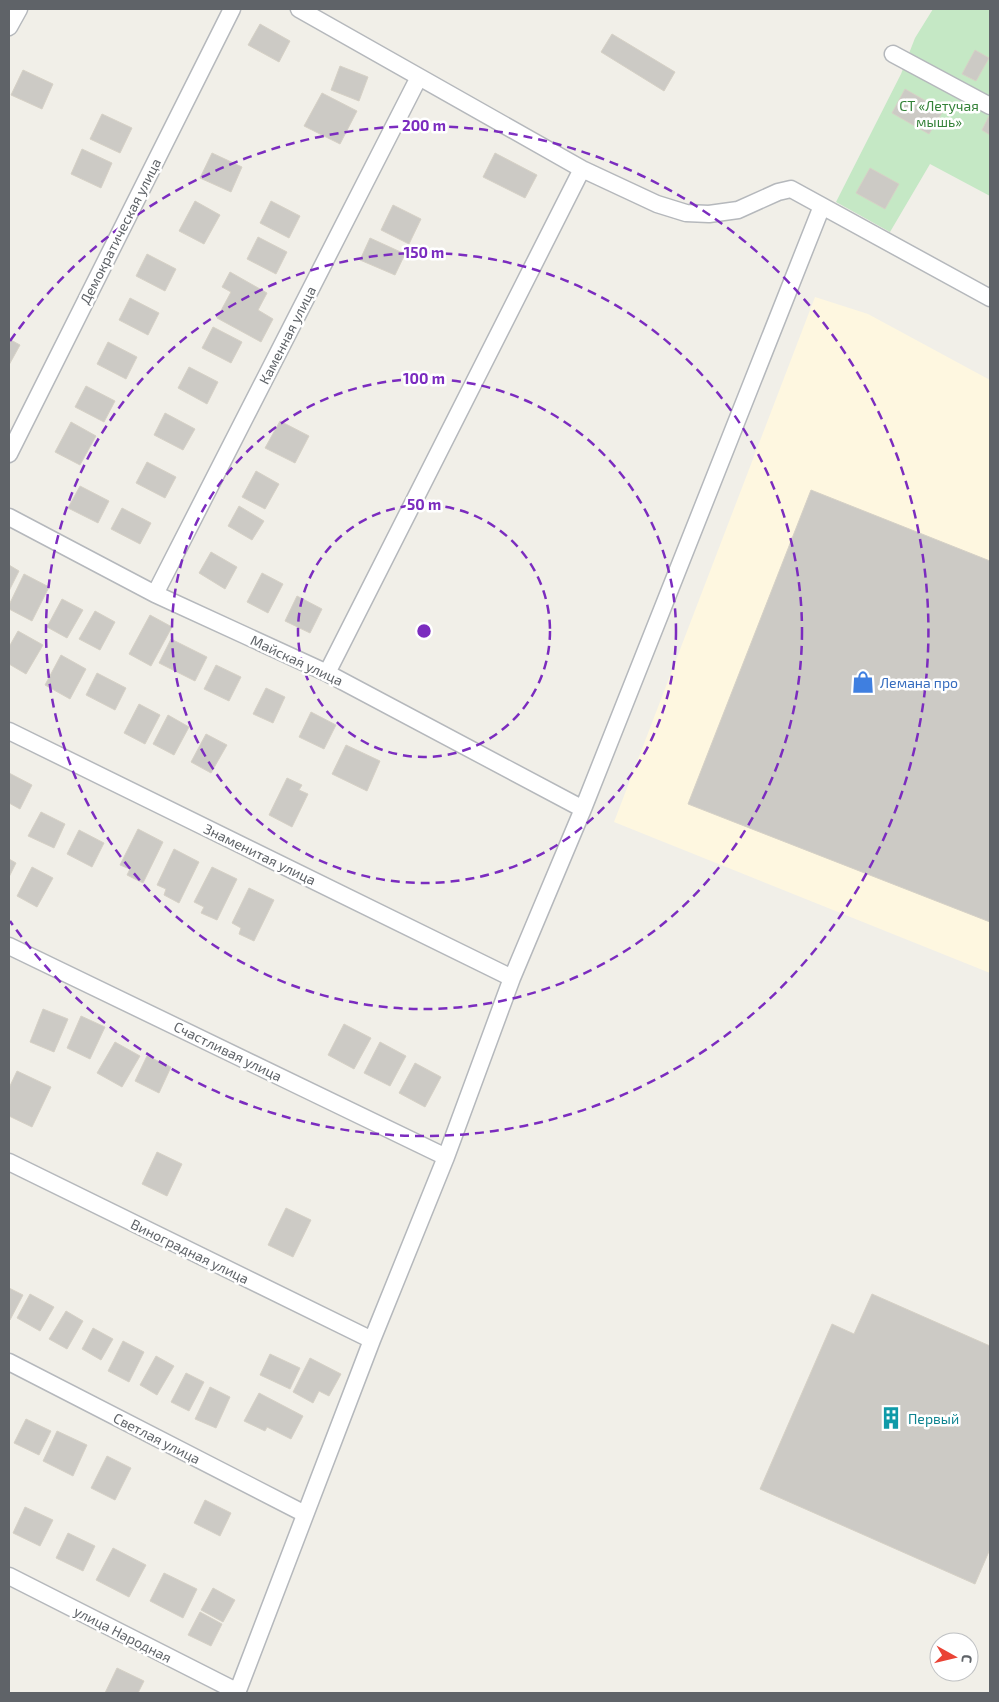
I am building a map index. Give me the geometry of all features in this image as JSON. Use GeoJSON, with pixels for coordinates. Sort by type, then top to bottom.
{"type":"FeatureCollection","features":[{"type":"Feature","properties":{"kind":"street"},"geometry":{"type":"LineString","coordinates":[[9,27],[19,9]]}},
{"type":"Feature","properties":{"kind":"street","name":"Демократическая улица"},"geometry":{"type":"LineString","coordinates":[[9,454],[232,9]]}},
{"type":"Feature","properties":{"kind":"street"},"geometry":{"type":"LineString","coordinates":[[298,9],[582,170],[657,204],[686,213],[709,214],[738,210],[778,192],[792,189],[990,298]]}},
{"type":"Feature","properties":{"kind":"street"},"geometry":{"type":"LineString","coordinates":[[892,54],[990,106]]}},
{"type":"Feature","properties":{"kind":"street","name":"Каменная улица"},"geometry":{"type":"LineString","coordinates":[[155,594],[419,77]]}},
{"type":"Feature","properties":{"kind":"street"},"geometry":{"type":"LineString","coordinates":[[327,673],[582,170]]}},
{"type":"Feature","properties":{"kind":"street"},"geometry":{"type":"LineString","coordinates":[[238,1692],[304,1514],[446,1157],[512,978],[583,809],[822,206]]}},
{"type":"Feature","properties":{"kind":"street","name":"Майская улица"},"geometry":{"type":"LineString","coordinates":[[9,517],[155,594],[327,673],[583,809]]}},
{"type":"Feature","properties":{"kind":"street","name":"Знаменитая улица"},"geometry":{"type":"LineString","coordinates":[[9,731],[512,978]]}},
{"type":"Feature","properties":{"kind":"street","name":"Счастливая улица"},"geometry":{"type":"LineString","coordinates":[[9,946],[446,1157]]}},
{"type":"Feature","properties":{"kind":"street","name":"Виноградная улица"},"geometry":{"type":"LineString","coordinates":[[9,1162],[372,1340]]}},
{"type":"Feature","properties":{"kind":"street","name":"Светлая улица"},"geometry":{"type":"LineString","coordinates":[[9,1362],[304,1514]]}},
{"type":"Feature","properties":{"kind":"street","name":"улица Народная"},"geometry":{"type":"LineString","coordinates":[[9,1576],[238,1692]]}},
{"type":"Feature","properties":{"kind":"shaded area"},"geometry":{"type":"Polygon","coordinates":[[[815,297],[868,314],[990,380],[990,973],[614,822],[815,297]]]}},
{"type":"Feature","properties":{"kind":"green space","name":"СТ «Летучая мышь»"},"geometry":{"type":"Polygon","coordinates":[[[933,9],[990,9],[990,196],[930,164],[890,232],[836,202],[901,74],[915,38],[933,9]]]}},
{"type":"Feature","properties":{"kind":"building"},"geometry":{"type":"Polygon","coordinates":[[[260,24],[290,41],[279,62],[248,45],[260,24]]]}},
{"type":"Feature","properties":{"kind":"building"},"geometry":{"type":"Polygon","coordinates":[[[612,34],[675,72],[664,91],[601,52],[612,34]]]}},
{"type":"Feature","properties":{"kind":"building"},"geometry":{"type":"Polygon","coordinates":[[[975,50],[989,58],[976,81],[962,74],[975,50]]]}},
{"type":"Feature","properties":{"kind":"building"},"geometry":{"type":"Polygon","coordinates":[[[340,66],[368,77],[359,101],[331,90],[340,66]]]}},
{"type":"Feature","properties":{"kind":"building"},"geometry":{"type":"Polygon","coordinates":[[[23,70],[53,84],[42,109],[11,95],[23,70]]]}},
{"type":"Feature","properties":{"kind":"building"},"geometry":{"type":"Polygon","coordinates":[[[905,89],[943,111],[929,134],[892,113],[905,89]]]}},
{"type":"Feature","properties":{"kind":"building"},"geometry":{"type":"Polygon","coordinates":[[[322,93],[357,111],[340,144],[304,126],[322,93]]]}},
{"type":"Feature","properties":{"kind":"building"},"geometry":{"type":"Polygon","coordinates":[[[102,114],[132,128],[120,153],[90,139],[102,114]]]}},
{"type":"Feature","properties":{"kind":"building"},"geometry":{"type":"Polygon","coordinates":[[[990,117],[990,135],[982,130],[990,117]]]}},
{"type":"Feature","properties":{"kind":"building"},"geometry":{"type":"Polygon","coordinates":[[[82,149],[112,163],[101,188],[71,174],[82,149]]]}},
{"type":"Feature","properties":{"kind":"building"},"geometry":{"type":"Polygon","coordinates":[[[212,153],[242,167],[231,192],[200,178],[212,153]]]}},
{"type":"Feature","properties":{"kind":"building"},"geometry":{"type":"Polygon","coordinates":[[[495,153],[537,175],[525,198],[483,177],[495,153]]]}},
{"type":"Feature","properties":{"kind":"building"},"geometry":{"type":"Polygon","coordinates":[[[870,168],[899,184],[885,209],[856,193],[870,168]]]}},
{"type":"Feature","properties":{"kind":"building"},"geometry":{"type":"Polygon","coordinates":[[[195,201],[220,215],[204,244],[179,231],[195,201]]]}},
{"type":"Feature","properties":{"kind":"building"},"geometry":{"type":"Polygon","coordinates":[[[271,201],[300,216],[289,238],[260,223],[271,201]]]}},
{"type":"Feature","properties":{"kind":"building"},"geometry":{"type":"Polygon","coordinates":[[[393,205],[421,219],[409,244],[381,230],[393,205]]]}},
{"type":"Feature","properties":{"kind":"building"},"geometry":{"type":"Polygon","coordinates":[[[258,237],[287,252],[276,274],[247,259],[258,237]]]}},
{"type":"Feature","properties":{"kind":"building"},"geometry":{"type":"Polygon","coordinates":[[[370,238],[405,254],[395,275],[360,260],[370,238]]]}},
{"type":"Feature","properties":{"kind":"building"},"geometry":{"type":"Polygon","coordinates":[[[147,254],[176,269],[165,291],[136,276],[147,254]]]}},
{"type":"Feature","properties":{"kind":"building"},"geometry":{"type":"Polygon","coordinates":[[[230,272],[267,293],[258,310],[273,319],[261,342],[217,318],[231,292],[222,287],[230,272]]]}},
{"type":"Feature","properties":{"kind":"building"},"geometry":{"type":"Polygon","coordinates":[[[130,298],[159,313],[148,335],[119,320],[130,298]]]}},
{"type":"Feature","properties":{"kind":"building"},"geometry":{"type":"Polygon","coordinates":[[[213,327],[242,342],[231,363],[202,348],[213,327]]]}},
{"type":"Feature","properties":{"kind":"building"},"geometry":{"type":"Polygon","coordinates":[[[9,339],[20,345],[9,365],[9,339]]]}},
{"type":"Feature","properties":{"kind":"building"},"geometry":{"type":"Polygon","coordinates":[[[108,342],[137,357],[126,379],[97,364],[108,342]]]}},
{"type":"Feature","properties":{"kind":"building"},"geometry":{"type":"Polygon","coordinates":[[[189,367],[218,382],[207,404],[178,388],[189,367]]]}},
{"type":"Feature","properties":{"kind":"building"},"geometry":{"type":"Polygon","coordinates":[[[86,386],[115,401],[104,422],[75,407],[86,386]]]}},
{"type":"Feature","properties":{"kind":"building"},"geometry":{"type":"Polygon","coordinates":[[[165,413],[195,429],[183,450],[154,435],[165,413]]]}},
{"type":"Feature","properties":{"kind":"building"},"geometry":{"type":"Polygon","coordinates":[[[280,421],[309,436],[295,463],[265,448],[280,421]]]}},
{"type":"Feature","properties":{"kind":"building"},"geometry":{"type":"Polygon","coordinates":[[[71,422],[96,436],[80,465],[55,452],[71,422]]]}},
{"type":"Feature","properties":{"kind":"building"},"geometry":{"type":"Polygon","coordinates":[[[147,462],[176,477],[165,498],[136,483],[147,462]]]}},
{"type":"Feature","properties":{"kind":"building"},"geometry":{"type":"Polygon","coordinates":[[[256,471],[279,484],[265,509],[242,497],[256,471]]]}},
{"type":"Feature","properties":{"kind":"building"},"geometry":{"type":"Polygon","coordinates":[[[80,486],[109,501],[98,523],[68,508],[80,486]]]}},
{"type":"Feature","properties":{"kind":"building","name":"Лемана про"},"geometry":{"type":"Polygon","coordinates":[[[811,490],[990,561],[990,922],[688,804],[811,490]]]}},
{"type":"Feature","properties":{"kind":"building"},"geometry":{"type":"Polygon","coordinates":[[[239,506],[264,521],[252,540],[228,526],[239,506]]]}},
{"type":"Feature","properties":{"kind":"building"},"geometry":{"type":"Polygon","coordinates":[[[122,508],[151,523],[140,544],[111,529],[122,508]]]}},
{"type":"Feature","properties":{"kind":"building"},"geometry":{"type":"Polygon","coordinates":[[[211,552],[237,567],[225,589],[199,573],[211,552]]]}},
{"type":"Feature","properties":{"kind":"building"},"geometry":{"type":"Polygon","coordinates":[[[9,565],[19,571],[9,591],[9,565]]]}},
{"type":"Feature","properties":{"kind":"building"},"geometry":{"type":"Polygon","coordinates":[[[262,573],[283,584],[268,613],[247,602],[262,573]]]}},
{"type":"Feature","properties":{"kind":"building"},"geometry":{"type":"Polygon","coordinates":[[[24,574],[49,587],[32,621],[9,609],[9,605],[24,574]]]}},
{"type":"Feature","properties":{"kind":"building"},"geometry":{"type":"Polygon","coordinates":[[[297,596],[322,609],[310,633],[285,621],[297,596]]]}},
{"type":"Feature","properties":{"kind":"building"},"geometry":{"type":"Polygon","coordinates":[[[62,599],[83,610],[67,638],[47,627],[62,599]]]}},
{"type":"Feature","properties":{"kind":"building"},"geometry":{"type":"Polygon","coordinates":[[[95,611],[115,622],[100,650],[79,639],[95,611]]]}},
{"type":"Feature","properties":{"kind":"building"},"geometry":{"type":"Polygon","coordinates":[[[150,615],[172,627],[151,666],[129,654],[150,615]]]}},
{"type":"Feature","properties":{"kind":"building"},"geometry":{"type":"Polygon","coordinates":[[[18,631],[43,645],[26,674],[9,664],[9,647],[18,631]]]}},
{"type":"Feature","properties":{"kind":"building"},"geometry":{"type":"Polygon","coordinates":[[[171,639],[207,657],[195,681],[159,663],[171,639]]]}},
{"type":"Feature","properties":{"kind":"building"},"geometry":{"type":"Polygon","coordinates":[[[61,655],[86,669],[70,699],[45,685],[61,655]]]}},
{"type":"Feature","properties":{"kind":"building"},"geometry":{"type":"Polygon","coordinates":[[[216,665],[241,677],[229,701],[204,689],[216,665]]]}},
{"type":"Feature","properties":{"kind":"building"},"geometry":{"type":"Polygon","coordinates":[[[97,673],[126,688],[115,710],[86,695],[97,673]]]}},
{"type":"Feature","properties":{"kind":"building"},"geometry":{"type":"Polygon","coordinates":[[[266,688],[285,697],[273,723],[253,714],[266,688]]]}},
{"type":"Feature","properties":{"kind":"building"},"geometry":{"type":"Polygon","coordinates":[[[139,704],[160,715],[145,744],[124,733],[139,704]]]}},
{"type":"Feature","properties":{"kind":"building"},"geometry":{"type":"Polygon","coordinates":[[[311,712],[336,725],[324,749],[299,737],[311,712]]]}},
{"type":"Feature","properties":{"kind":"building"},"geometry":{"type":"Polygon","coordinates":[[[168,715],[189,727],[174,755],[153,744],[168,715]]]}},
{"type":"Feature","properties":{"kind":"building"},"geometry":{"type":"Polygon","coordinates":[[[206,734],[227,745],[211,773],[191,762],[206,734]]]}},
{"type":"Feature","properties":{"kind":"building"},"geometry":{"type":"Polygon","coordinates":[[[346,745],[380,761],[367,791],[332,774],[346,745]]]}},
{"type":"Feature","properties":{"kind":"building"},"geometry":{"type":"Polygon","coordinates":[[[9,773],[32,785],[20,809],[9,803],[9,773]]]}},
{"type":"Feature","properties":{"kind":"building"},"geometry":{"type":"Polygon","coordinates":[[[287,778],[302,785],[299,790],[308,794],[292,827],[269,815],[287,778]]]}},
{"type":"Feature","properties":{"kind":"building"},"geometry":{"type":"Polygon","coordinates":[[[41,812],[65,824],[54,848],[28,836],[41,812]]]}},
{"type":"Feature","properties":{"kind":"building"},"geometry":{"type":"Polygon","coordinates":[[[138,829],[163,842],[143,883],[127,875],[130,869],[120,865],[138,829]]]}},
{"type":"Feature","properties":{"kind":"building"},"geometry":{"type":"Polygon","coordinates":[[[79,830],[104,843],[92,867],[67,854],[79,830]]]}},
{"type":"Feature","properties":{"kind":"building"},"geometry":{"type":"Polygon","coordinates":[[[174,849],[199,862],[179,903],[164,895],[166,889],[157,885],[174,849]]]}},
{"type":"Feature","properties":{"kind":"building"},"geometry":{"type":"Polygon","coordinates":[[[9,859],[16,863],[9,877],[9,859]]]}},
{"type":"Feature","properties":{"kind":"building"},"geometry":{"type":"Polygon","coordinates":[[[32,867],[53,878],[37,907],[17,896],[32,867]]]}},
{"type":"Feature","properties":{"kind":"building"},"geometry":{"type":"Polygon","coordinates":[[[212,867],[237,879],[217,920],[201,913],[204,907],[194,902],[212,867]]]}},
{"type":"Feature","properties":{"kind":"building"},"geometry":{"type":"Polygon","coordinates":[[[249,888],[274,900],[254,941],[239,934],[241,928],[232,923],[249,888]]]}},
{"type":"Feature","properties":{"kind":"building"},"geometry":{"type":"Polygon","coordinates":[[[43,1009],[68,1019],[54,1052],[30,1042],[43,1009]]]}},
{"type":"Feature","properties":{"kind":"building"},"geometry":{"type":"Polygon","coordinates":[[[81,1016],[105,1027],[90,1059],[67,1048],[81,1016]]]}},
{"type":"Feature","properties":{"kind":"building"},"geometry":{"type":"Polygon","coordinates":[[[344,1024],[371,1038],[354,1069],[328,1055],[344,1024]]]}},
{"type":"Feature","properties":{"kind":"building"},"geometry":{"type":"Polygon","coordinates":[[[115,1042],[140,1056],[122,1087],[97,1073],[115,1042]]]}},
{"type":"Feature","properties":{"kind":"building"},"geometry":{"type":"Polygon","coordinates":[[[380,1042],[406,1056],[390,1086],[364,1073],[380,1042]]]}},
{"type":"Feature","properties":{"kind":"building"},"geometry":{"type":"Polygon","coordinates":[[[147,1056],[171,1067],[159,1093],[135,1081],[147,1056]]]}},
{"type":"Feature","properties":{"kind":"building"},"geometry":{"type":"Polygon","coordinates":[[[415,1063],[441,1077],[425,1107],[399,1093],[415,1063]]]}},
{"type":"Feature","properties":{"kind":"building"},"geometry":{"type":"Polygon","coordinates":[[[17,1071],[51,1087],[32,1127],[9,1116],[9,1088],[17,1071]]]}},
{"type":"Feature","properties":{"kind":"building"},"geometry":{"type":"Polygon","coordinates":[[[157,1152],[182,1164],[167,1196],[142,1184],[157,1152]]]}},
{"type":"Feature","properties":{"kind":"building"},"geometry":{"type":"Polygon","coordinates":[[[286,1208],[311,1220],[293,1257],[268,1245],[286,1208]]]}},
{"type":"Feature","properties":{"kind":"building"},"geometry":{"type":"Polygon","coordinates":[[[9,1288],[23,1295],[10,1320],[9,1319],[9,1288]]]}},
{"type":"Feature","properties":{"kind":"building"},"geometry":{"type":"Polygon","coordinates":[[[30,1294],[54,1307],[40,1331],[17,1318],[30,1294]]]}},
{"type":"Feature","properties":{"kind":"building","name":"Первый"},"geometry":{"type":"Polygon","coordinates":[[[872,1294],[990,1346],[990,1549],[975,1584],[760,1489],[832,1324],[854,1334],[872,1294]]]}},
{"type":"Feature","properties":{"kind":"building"},"geometry":{"type":"Polygon","coordinates":[[[66,1311],[83,1321],[67,1349],[49,1339],[66,1311]]]}},
{"type":"Feature","properties":{"kind":"building"},"geometry":{"type":"Polygon","coordinates":[[[93,1328],[113,1339],[101,1360],[82,1349],[93,1328]]]}},
{"type":"Feature","properties":{"kind":"building"},"geometry":{"type":"Polygon","coordinates":[[[123,1341],[144,1352],[129,1382],[108,1371],[123,1341]]]}},
{"type":"Feature","properties":{"kind":"building"},"geometry":{"type":"Polygon","coordinates":[[[270,1354],[300,1368],[290,1389],[260,1375],[270,1354]]]}},
{"type":"Feature","properties":{"kind":"building"},"geometry":{"type":"Polygon","coordinates":[[[156,1356],[174,1366],[157,1395],[140,1385],[156,1356]]]}},
{"type":"Feature","properties":{"kind":"building"},"geometry":{"type":"Polygon","coordinates":[[[310,1358],[341,1374],[329,1396],[319,1391],[313,1403],[293,1392],[310,1358]]]}},
{"type":"Feature","properties":{"kind":"building"},"geometry":{"type":"Polygon","coordinates":[[[186,1373],[204,1382],[189,1411],[171,1402],[186,1373]]]}},
{"type":"Feature","properties":{"kind":"building"},"geometry":{"type":"Polygon","coordinates":[[[210,1387],[230,1397],[216,1428],[195,1419],[210,1387]]]}},
{"type":"Feature","properties":{"kind":"building"},"geometry":{"type":"Polygon","coordinates":[[[259,1393],[303,1416],[291,1439],[267,1427],[265,1431],[244,1421],[259,1393]]]}},
{"type":"Feature","properties":{"kind":"building"},"geometry":{"type":"Polygon","coordinates":[[[26,1419],[51,1431],[39,1455],[14,1443],[26,1419]]]}},
{"type":"Feature","properties":{"kind":"building"},"geometry":{"type":"Polygon","coordinates":[[[57,1431],[87,1445],[73,1476],[43,1461],[57,1431]]]}},
{"type":"Feature","properties":{"kind":"building"},"geometry":{"type":"Polygon","coordinates":[[[107,1456],[131,1468],[115,1500],[91,1488],[107,1456]]]}},
{"type":"Feature","properties":{"kind":"building"},"geometry":{"type":"Polygon","coordinates":[[[205,1500],[231,1513],[220,1536],[194,1523],[205,1500]]]}},
{"type":"Feature","properties":{"kind":"building"},"geometry":{"type":"Polygon","coordinates":[[[25,1507],[53,1520],[40,1546],[13,1533],[25,1507]]]}},
{"type":"Feature","properties":{"kind":"building"},"geometry":{"type":"Polygon","coordinates":[[[68,1533],[95,1546],[83,1571],[56,1558],[68,1533]]]}},
{"type":"Feature","properties":{"kind":"building"},"geometry":{"type":"Polygon","coordinates":[[[113,1548],[146,1565],[129,1597],[96,1580],[113,1548]]]}},
{"type":"Feature","properties":{"kind":"building"},"geometry":{"type":"Polygon","coordinates":[[[164,1573],[197,1589],[183,1618],[150,1601],[164,1573]]]}},
{"type":"Feature","properties":{"kind":"building"},"geometry":{"type":"Polygon","coordinates":[[[213,1588],[235,1600],[223,1622],[201,1610],[213,1588]]]}},
{"type":"Feature","properties":{"kind":"building"},"geometry":{"type":"Polygon","coordinates":[[[200,1612],[222,1624],[211,1646],[188,1635],[200,1612]]]}},
{"type":"Feature","properties":{"kind":"building"},"geometry":{"type":"Polygon","coordinates":[[[117,1668],[144,1681],[138,1693],[105,1693],[117,1668]]]}},
{"type":"Feature","properties":{"kind":"place","name":"Лемана про"},"geometry":{"type":"Point","coordinates":[863,682]}},
{"type":"Feature","properties":{"kind":"place","name":"Первый"},"geometry":{"type":"Point","coordinates":[891,1418]}}]}
